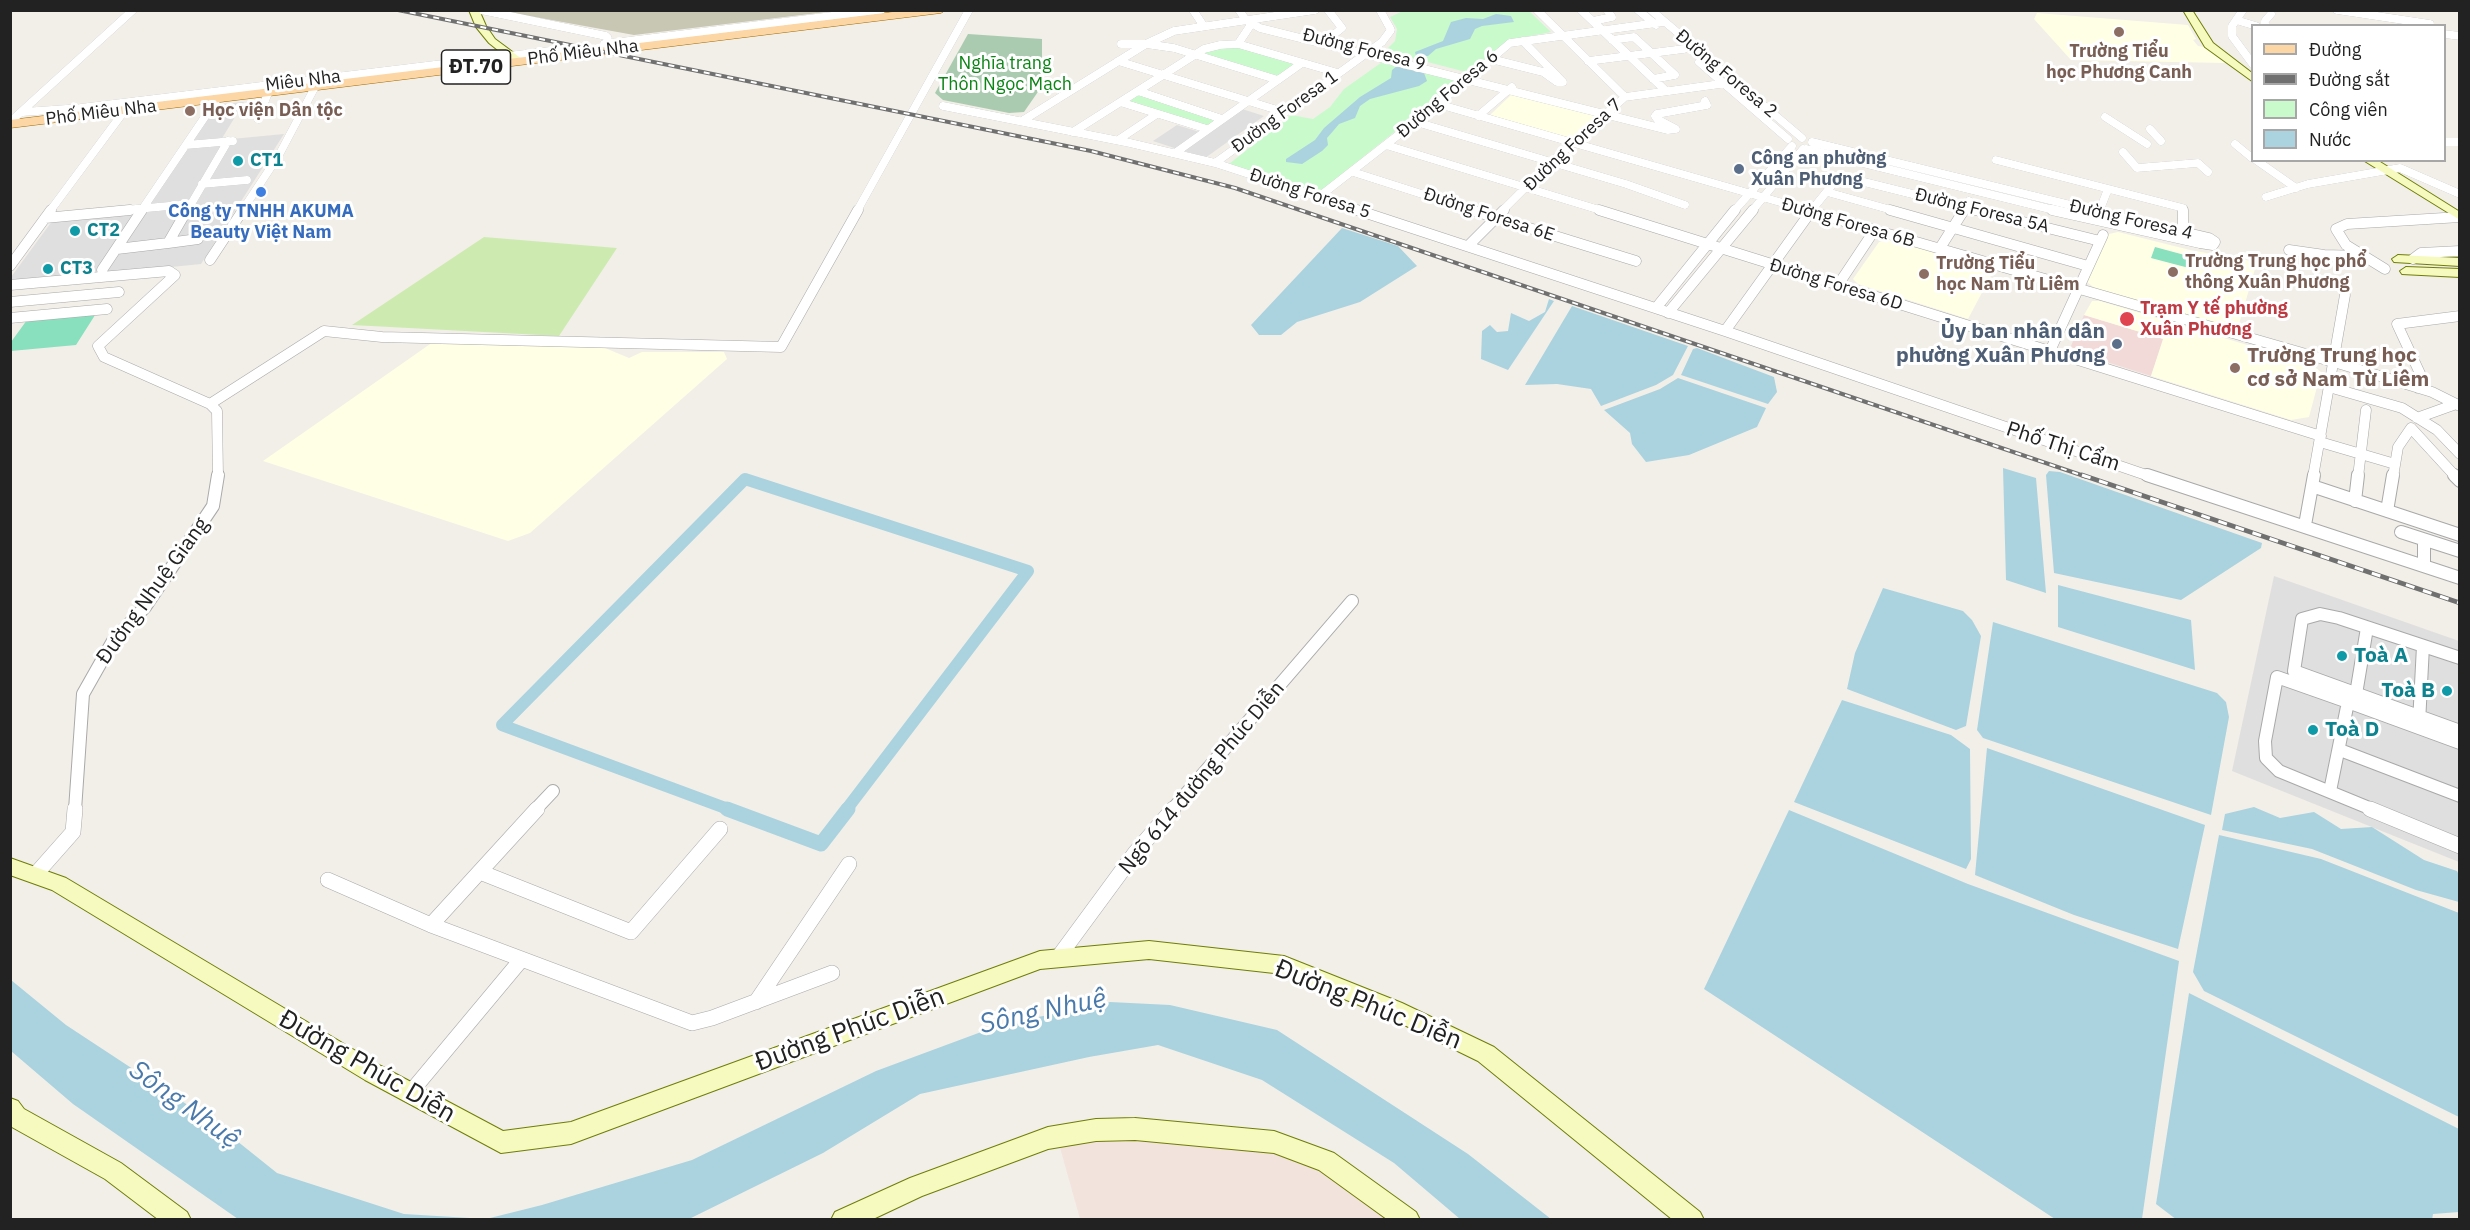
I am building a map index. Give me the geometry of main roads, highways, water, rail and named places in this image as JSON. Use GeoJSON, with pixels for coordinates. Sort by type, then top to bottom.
{"type":"FeatureCollection","features":[{"type":"Feature","properties":{"kind":"main road","name":"Phố Miêu Nha"},"geometry":{"type":"LineString","coordinates":[[10,123],[268,93],[290,86],[315,87],[360,77],[583,53],[604,47],[941,10]]}},
{"type":"Feature","properties":{"kind":"water"},"geometry":{"type":"Polygon","coordinates":[[[1496,14],[1511,16],[1514,22],[1482,26],[1475,29],[1470,39],[1436,49],[1428,56],[1416,56],[1415,52],[1443,41],[1451,22],[1466,18],[1483,19],[1496,14]]]}},
{"type":"Feature","properties":{"kind":"water"},"geometry":{"type":"Polygon","coordinates":[[[1397,66],[1424,73],[1427,81],[1419,86],[1370,99],[1360,106],[1355,118],[1339,124],[1327,138],[1328,145],[1322,151],[1302,164],[1286,162],[1286,159],[1315,140],[1324,128],[1360,97],[1391,78],[1392,70],[1397,66]]]}},
{"type":"Feature","properties":{"kind":"water"},"geometry":{"type":"Polygon","coordinates":[[[1342,228],[1398,246],[1417,266],[1360,302],[1297,322],[1281,335],[1259,335],[1251,325],[1342,228]]]}},
{"type":"Feature","properties":{"kind":"water"},"geometry":{"type":"Polygon","coordinates":[[[1549,299],[1554,301],[1508,370],[1481,359],[1482,331],[1490,325],[1497,332],[1508,331],[1511,313],[1529,321],[1545,312],[1549,299]]]}},
{"type":"Feature","properties":{"kind":"water"},"geometry":{"type":"Polygon","coordinates":[[[1572,306],[1688,346],[1673,375],[1656,385],[1601,406],[1591,389],[1557,384],[1525,385],[1572,306]]]}},
{"type":"Feature","properties":{"kind":"water"},"geometry":{"type":"Polygon","coordinates":[[[1697,348],[1774,377],[1777,392],[1768,404],[1681,375],[1693,349],[1697,348]]]}},
{"type":"Feature","properties":{"kind":"water"},"geometry":{"type":"Polygon","coordinates":[[[1678,378],[1766,408],[1757,427],[1689,455],[1646,462],[1632,444],[1630,433],[1604,410],[1660,389],[1678,378]]]}},
{"type":"Feature","properties":{"kind":"water"},"geometry":{"type":"Polygon","coordinates":[[[2003,468],[2036,478],[2046,593],[2006,580],[2003,468]]]}},
{"type":"Feature","properties":{"kind":"water"},"geometry":{"type":"Polygon","coordinates":[[[2049,471],[2060,472],[2262,543],[2261,548],[2181,600],[2054,573],[2046,475],[2049,471]]]}},
{"type":"Feature","properties":{"kind":"water"},"geometry":{"type":"Polygon","coordinates":[[[2058,585],[2191,620],[2195,670],[2058,627],[2058,585]]]}},
{"type":"Feature","properties":{"kind":"water"},"geometry":{"type":"Polygon","coordinates":[[[1883,588],[1963,611],[1972,620],[1981,636],[1966,726],[1956,730],[1847,689],[1855,653],[1883,588]]]}},
{"type":"Feature","properties":{"kind":"water"},"geometry":{"type":"Polygon","coordinates":[[[1993,622],[2217,693],[2226,702],[2229,717],[2211,815],[1983,738],[1977,730],[1993,622]]]}},
{"type":"Feature","properties":{"kind":"water"},"geometry":{"type":"Polygon","coordinates":[[[1842,700],[1951,735],[1970,749],[1971,859],[1966,869],[1794,802],[1842,700]]]}},
{"type":"Feature","properties":{"kind":"water"},"geometry":{"type":"Polygon","coordinates":[[[1987,748],[2205,825],[2178,949],[2074,915],[1975,875],[1987,748]]]}},
{"type":"Feature","properties":{"kind":"water"},"geometry":{"type":"Polygon","coordinates":[[[2254,807],[2280,818],[2314,812],[2341,829],[2372,827],[2424,860],[2457,871],[2459,902],[2416,890],[2312,849],[2222,830],[2225,814],[2254,807]]]}},
{"type":"Feature","properties":{"kind":"water"},"geometry":{"type":"Polygon","coordinates":[[[1789,810],[1968,884],[2179,961],[2142,1219],[2055,1219],[1704,989],[1789,810]]]}},
{"type":"Feature","properties":{"kind":"water"},"geometry":{"type":"Polygon","coordinates":[[[2219,835],[2321,859],[2459,913],[2459,1117],[2204,991],[2193,972],[2219,835]]]}},
{"type":"Feature","properties":{"kind":"water","name":"Sông Nhuệ"},"geometry":{"type":"Polygon","coordinates":[[[11,980],[66,1025],[212,1121],[277,1173],[404,1214],[486,1219],[238,1219],[73,1104],[11,1051],[11,980]]]}},
{"type":"Feature","properties":{"kind":"water"},"geometry":{"type":"Polygon","coordinates":[[[2189,993],[2459,1129],[2459,1212],[2433,1214],[2432,1220],[2177,1220],[2156,1204],[2189,993]]]}},
{"type":"Feature","properties":{"kind":"water"},"geometry":{"type":"Polygon","coordinates":[[[1110,1002],[1170,1005],[1277,1030],[1468,1154],[1551,1219],[1460,1219],[1394,1163],[1262,1080],[1158,1045],[1089,1057],[920,1094],[823,1153],[689,1219],[486,1219],[542,1205],[692,1160],[876,1071],[1000,1025],[1110,1002]]]}},
{"type":"Feature","properties":{"kind":"waterway"},"geometry":{"type":"LineString","coordinates":[[731,810],[502,725],[745,479],[1028,571],[846,810]]}},
{"type":"Feature","properties":{"kind":"waterway"},"geometry":{"type":"LineString","coordinates":[[727,809],[821,844],[848,809]]}},
{"type":"Feature","properties":{"kind":"railway"},"geometry":{"type":"LineString","coordinates":[[398,10],[1091,151],[1235,188],[2087,477]]}},
{"type":"Feature","properties":{"kind":"railway"},"geometry":{"type":"LineString","coordinates":[[2082,475],[2460,603]]}},
{"type":"Feature","properties":{"kind":"place","name":"Trường Tiểu học Phương Canh"},"geometry":{"type":"Point","coordinates":[2119,32]}},
{"type":"Feature","properties":{"kind":"place","name":"Học viện Dân tộc"},"geometry":{"type":"Point","coordinates":[190,111]}},
{"type":"Feature","properties":{"kind":"place","name":"CT1"},"geometry":{"type":"Point","coordinates":[238,161]}},
{"type":"Feature","properties":{"kind":"place","name":"Công an phường Xuân Phương"},"geometry":{"type":"Point","coordinates":[1739,169]}},
{"type":"Feature","properties":{"kind":"place","name":"Công ty TNHH AKUMA Beauty Việt Nam"},"geometry":{"type":"Point","coordinates":[261,192]}},
{"type":"Feature","properties":{"kind":"place","name":"CT2"},"geometry":{"type":"Point","coordinates":[75,231]}},
{"type":"Feature","properties":{"kind":"place","name":"CT3"},"geometry":{"type":"Point","coordinates":[48,269]}},
{"type":"Feature","properties":{"kind":"place","name":"Trường Trung học phổ thông Xuân Phương"},"geometry":{"type":"Point","coordinates":[2173,272]}},
{"type":"Feature","properties":{"kind":"place","name":"Trường Tiểu học Nam Từ Liêm"},"geometry":{"type":"Point","coordinates":[1924,274]}},
{"type":"Feature","properties":{"kind":"place","name":"Trạm Y tế phường Xuân Phương"},"geometry":{"type":"Point","coordinates":[2127,319]}},
{"type":"Feature","properties":{"kind":"place","name":"Ủy ban nhân dân phường Xuân Phương"},"geometry":{"type":"Point","coordinates":[2117,344]}},
{"type":"Feature","properties":{"kind":"place","name":"Trường Trung học cơ sở Nam Từ Liêm"},"geometry":{"type":"Point","coordinates":[2235,368]}},
{"type":"Feature","properties":{"kind":"place","name":"Toà A"},"geometry":{"type":"Point","coordinates":[2342,656]}},
{"type":"Feature","properties":{"kind":"place","name":"Toà B"},"geometry":{"type":"Point","coordinates":[2447,691]}},
{"type":"Feature","properties":{"kind":"place","name":"Toà D"},"geometry":{"type":"Point","coordinates":[2313,730]}},
{"type":"Feature","properties":{"kind":"park label","name":"Nghĩa trang Thôn Ngọc Mạch"},"geometry":{"type":"Point","coordinates":[1005,74]}}]}
